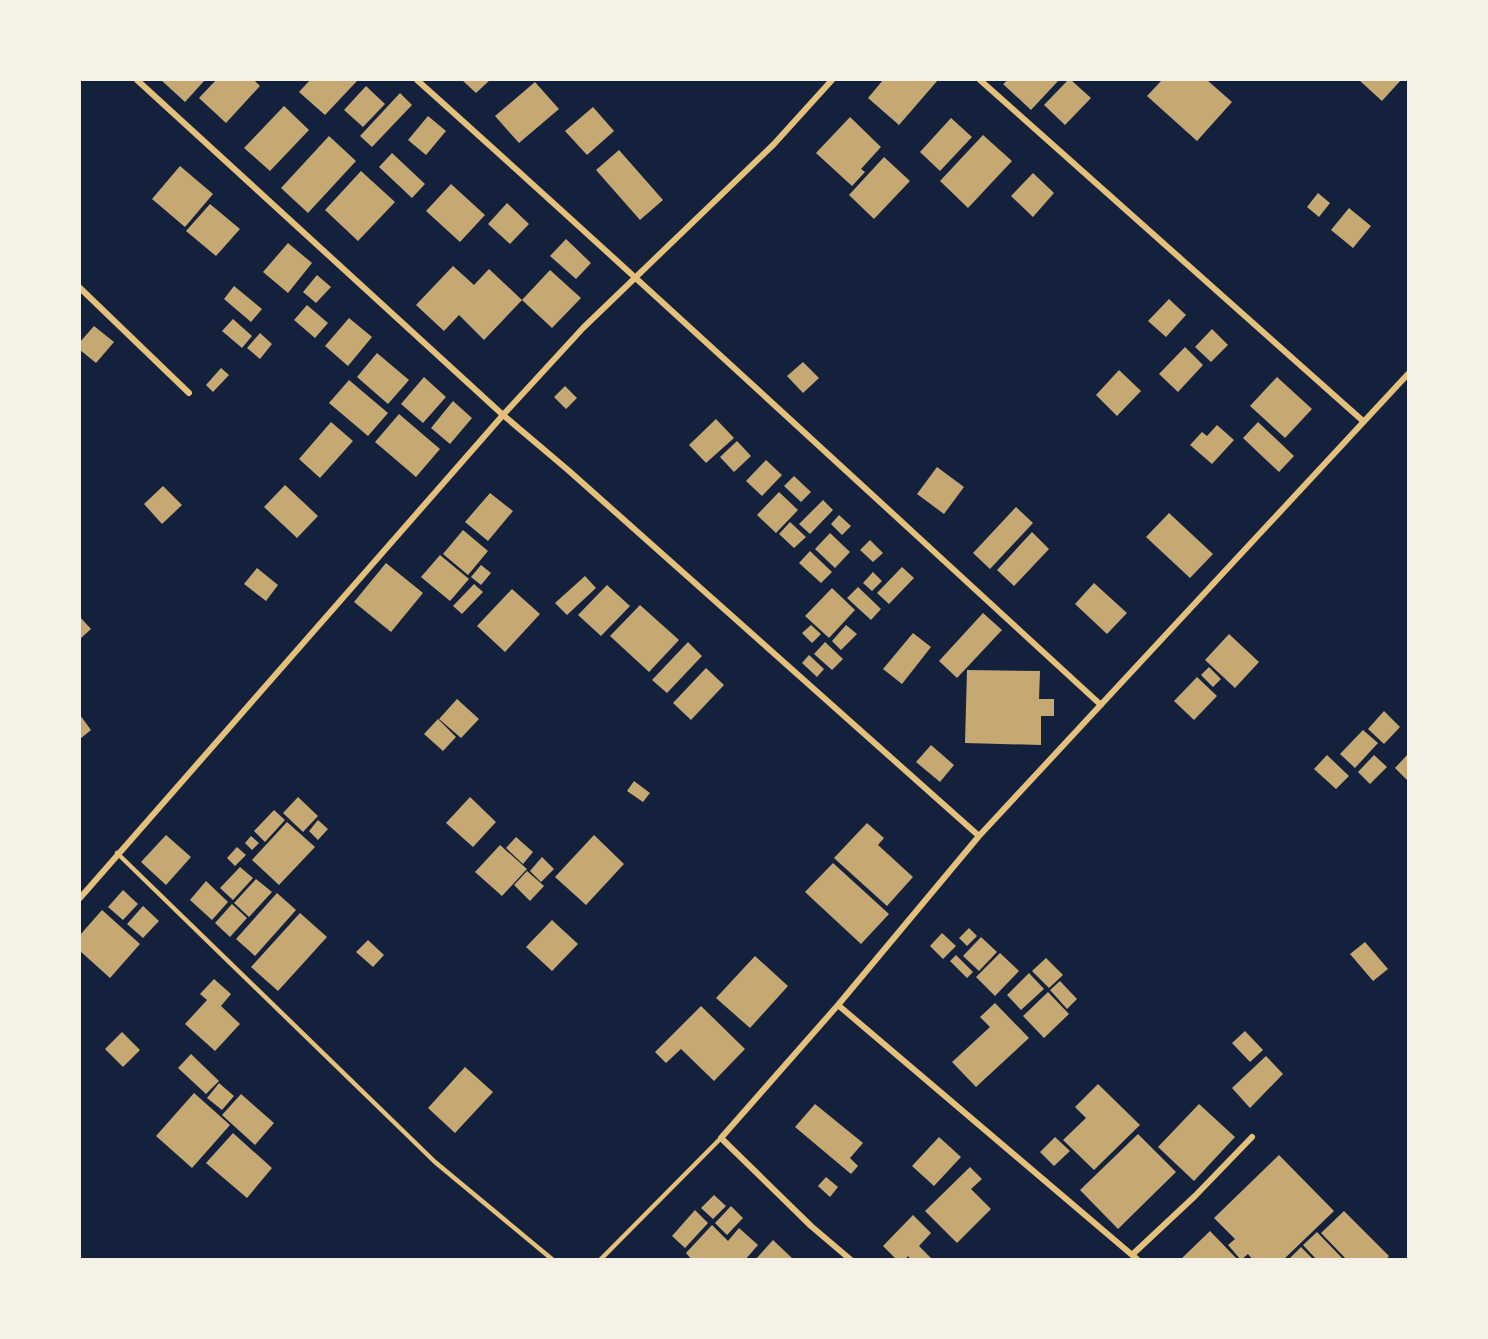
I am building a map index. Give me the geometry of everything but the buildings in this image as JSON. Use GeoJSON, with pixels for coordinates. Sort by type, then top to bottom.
{"type":"FeatureCollection","features":[{"type":"Feature","properties":{"kind":"street"},"geometry":{"type":"LineString","coordinates":[[138,80],[503,415],[568,470],[979,836]]}},
{"type":"Feature","properties":{"kind":"street"},"geometry":{"type":"LineString","coordinates":[[417,80],[637,276],[1101,705]]}},
{"type":"Feature","properties":{"kind":"street"},"geometry":{"type":"LineString","coordinates":[[80,897],[503,415],[583,328],[774,144],[832,80]]}},
{"type":"Feature","properties":{"kind":"street"},"geometry":{"type":"LineString","coordinates":[[980,80],[1363,422]]}},
{"type":"Feature","properties":{"kind":"street"},"geometry":{"type":"LineString","coordinates":[[80,288],[189,393]]}},
{"type":"Feature","properties":{"kind":"street"},"geometry":{"type":"LineString","coordinates":[[851,1260],[811,1226],[721,1138],[838,1005],[979,836],[1408,374]]}},
{"type":"Feature","properties":{"kind":"street"},"geometry":{"type":"LineString","coordinates":[[838,1005],[1135,1257],[1252,1137]]}},
{"type":"Feature","properties":{"kind":"lane"},"geometry":{"type":"LineString","coordinates":[[117,853],[435,1162],[553,1260]]}},
{"type":"Feature","properties":{"kind":"lane"},"geometry":{"type":"LineString","coordinates":[[600,1260],[721,1138]]}}]}
